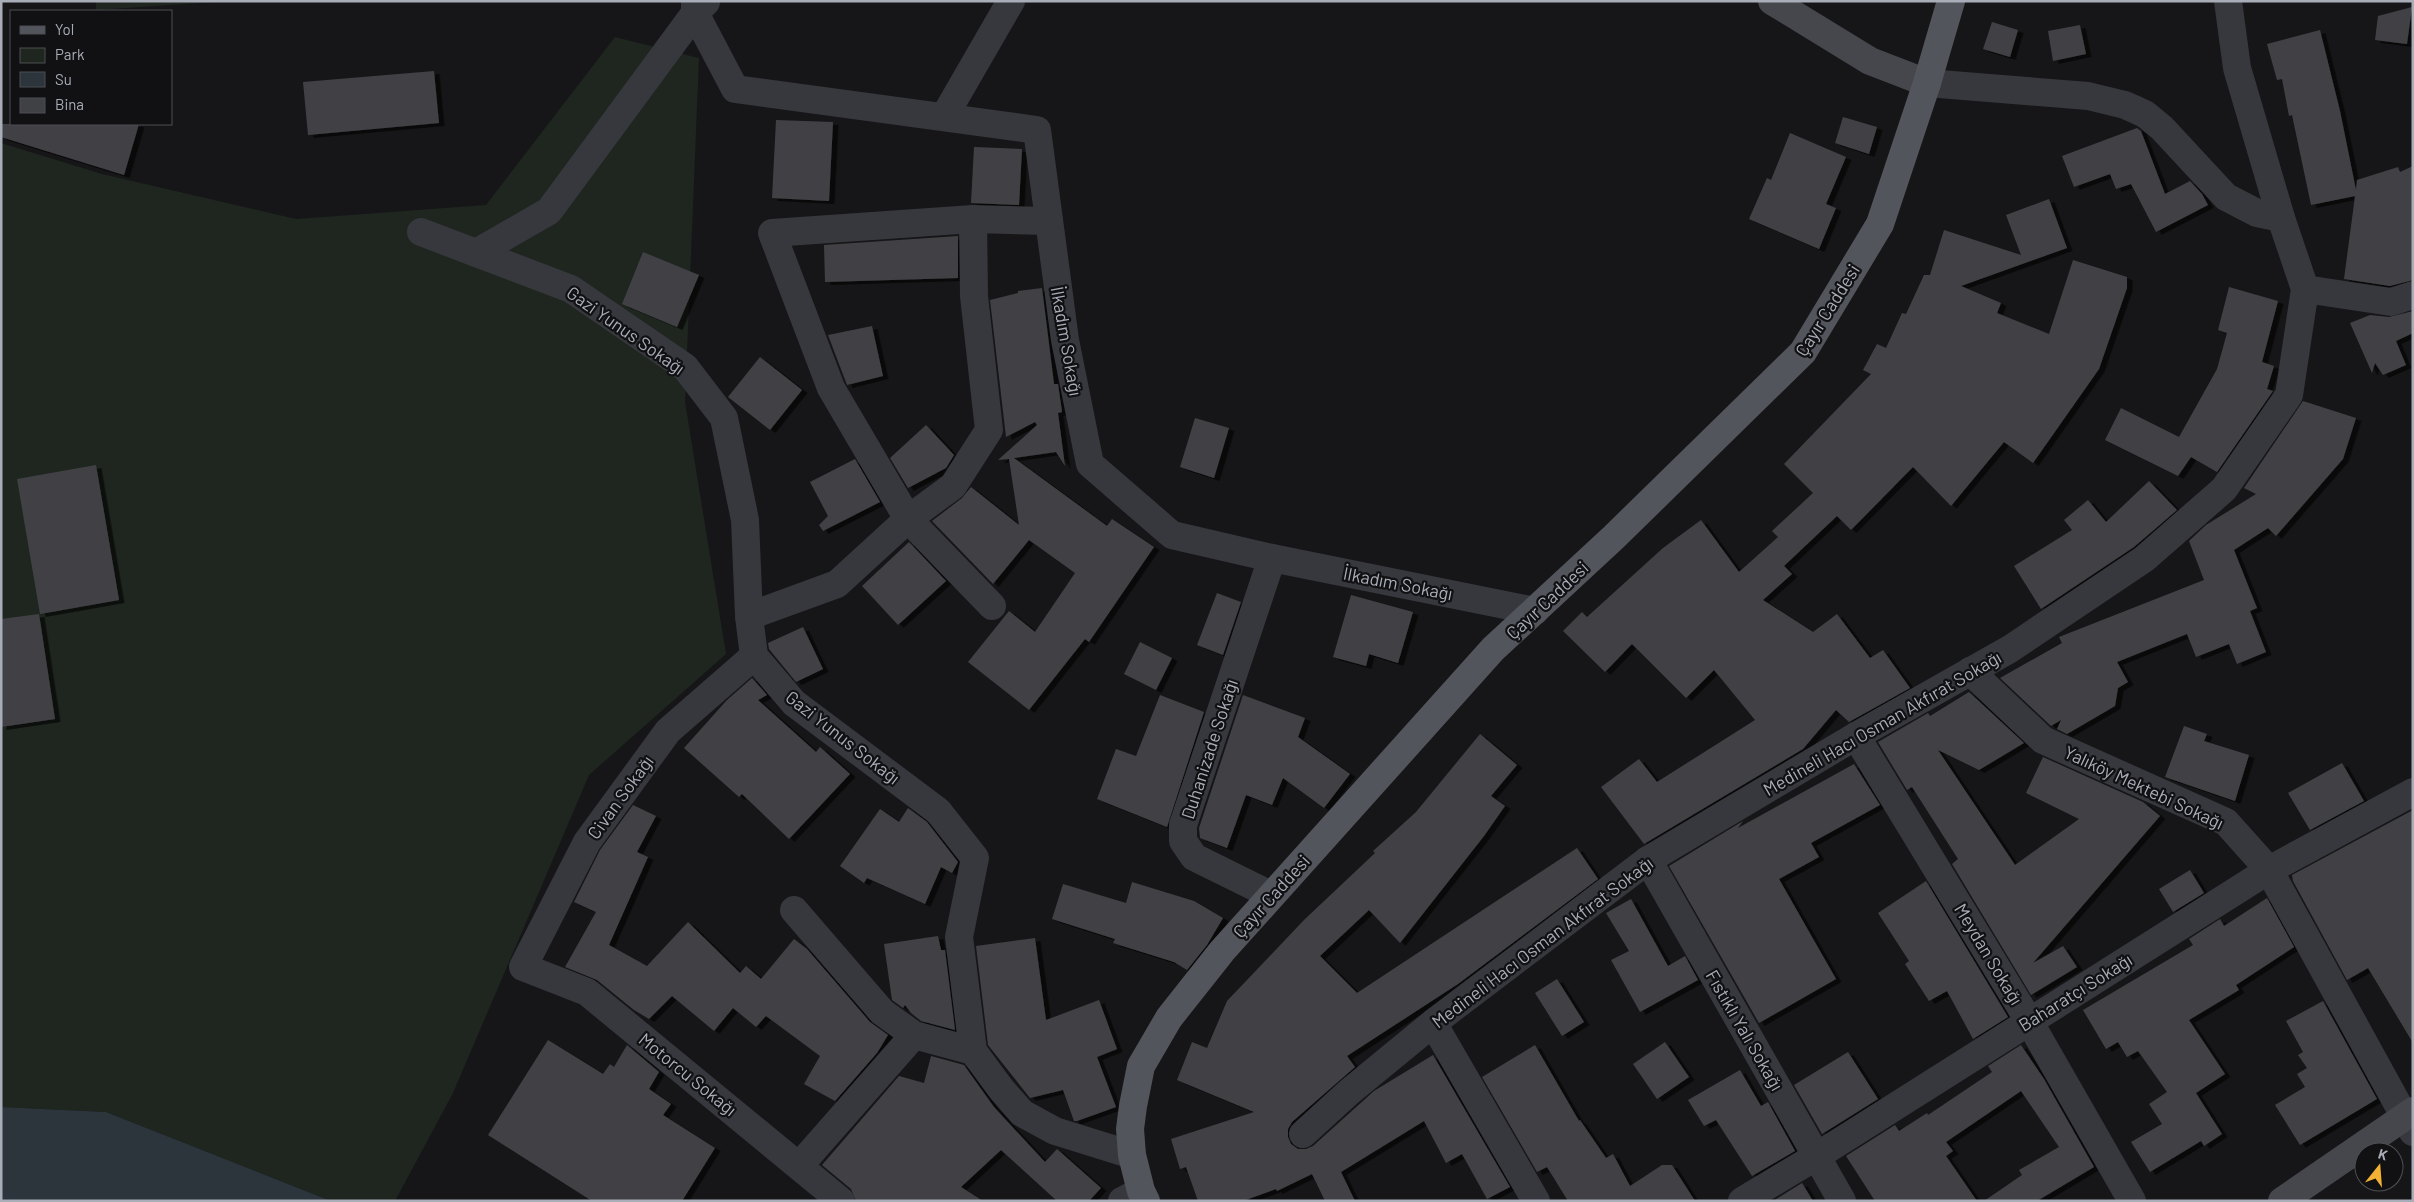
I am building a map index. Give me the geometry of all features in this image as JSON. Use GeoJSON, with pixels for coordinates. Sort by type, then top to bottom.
{"type":"FeatureCollection","features":[{"type":"Feature","properties":{"kind":"main road","name":"Çayır Caddesi"},"geometry":{"type":"LineString","coordinates":[[1137,1194],[1130,1129],[1141,1066],[1169,1018],[1222,951],[1271,895],[1493,649],[1614,537],[1803,352],[1880,224],[1927,83],[1951,1]]}},
{"type":"Feature","properties":{"kind":"street"},"geometry":{"type":"LineString","coordinates":[[944,117],[1011,1]]}},
{"type":"Feature","properties":{"kind":"street"},"geometry":{"type":"LineString","coordinates":[[1772,1],[1870,61],[1927,83],[2088,96],[2125,105],[2145,114],[2162,128],[2226,197],[2257,213],[2281,218]]}},
{"type":"Feature","properties":{"kind":"street","name":"Medineli Hacı Osman Akfırat Sokağı"},"geometry":{"type":"LineString","coordinates":[[1303,1134],[1349,1092],[1433,1023],[1648,860],[1856,736],[2010,649],[2144,559],[2224,489],[2289,395],[2306,289],[2281,218],[2237,68],[2228,1]]}},
{"type":"Feature","properties":{"kind":"street"},"geometry":{"type":"LineString","coordinates":[[476,253],[549,211],[699,5]]}},
{"type":"Feature","properties":{"kind":"street","name":"İlkadım Sokağı"},"geometry":{"type":"LineString","coordinates":[[699,5],[735,89],[1037,130],[1065,340],[1090,464],[1172,535],[1272,558],[1535,610]]}},
{"type":"Feature","properties":{"kind":"street"},"geometry":{"type":"LineString","coordinates":[[749,616],[837,584],[908,519],[953,486],[989,430],[974,296],[972,220]]}},
{"type":"Feature","properties":{"kind":"street"},"geometry":{"type":"LineString","coordinates":[[992,606],[908,519],[831,388],[772,233],[972,220],[1049,220]]}},
{"type":"Feature","properties":{"kind":"street","name":"Gazi Yunus Sokağı"},"geometry":{"type":"LineString","coordinates":[[422,232],[571,290],[685,368],[724,418],[745,520],[749,616],[754,656],[794,703],[938,811],[975,858],[959,937],[973,1051],[1001,1089],[1022,1113],[1055,1131],[1132,1155]]}},
{"type":"Feature","properties":{"kind":"street"},"geometry":{"type":"LineString","coordinates":[[2306,289],[2391,302],[2413,295]]}},
{"type":"Feature","properties":{"kind":"street","name":"Duhanizade Sokağı"},"geometry":{"type":"LineString","coordinates":[[1271,895],[1194,857],[1183,841],[1183,826],[1272,558]]}},
{"type":"Feature","properties":{"kind":"street","name":"Civan Sokağı"},"geometry":{"type":"LineString","coordinates":[[523,967],[587,842],[668,731],[754,656]]}},
{"type":"Feature","properties":{"kind":"street","name":"Yalıköy Mektebi Sokağı"},"geometry":{"type":"LineString","coordinates":[[1970,672],[2043,740],[2226,822],[2269,870],[2410,1119]]}},
{"type":"Feature","properties":{"kind":"street","name":"Meydan Sokağı"},"geometry":{"type":"LineString","coordinates":[[1856,736],[2029,1021],[2132,1201]]}},
{"type":"Feature","properties":{"kind":"street","name":"Baharatçı Sokağı"},"geometry":{"type":"LineString","coordinates":[[1742,1201],[1817,1156],[2269,870],[2413,792]]}},
{"type":"Feature","properties":{"kind":"street","name":"Fıstıklı Yalı Sokağı"},"geometry":{"type":"LineString","coordinates":[[1648,860],[1842,1201]]}},
{"type":"Feature","properties":{"kind":"street"},"geometry":{"type":"LineString","coordinates":[[794,910],[882,1012],[914,1035],[973,1051]]}},
{"type":"Feature","properties":{"kind":"street","name":"Motorcu Sokağı"},"geometry":{"type":"LineString","coordinates":[[523,967],[587,992],[841,1201]]}},
{"type":"Feature","properties":{"kind":"street"},"geometry":{"type":"LineString","coordinates":[[1433,1023],[1536,1201]]}},
{"type":"Feature","properties":{"kind":"street"},"geometry":{"type":"LineString","coordinates":[[799,1166],[914,1035]]}},
{"type":"Feature","properties":{"kind":"street"},"geometry":{"type":"LineString","coordinates":[[2282,1201],[2410,1119]]}},
{"type":"Feature","properties":{"kind":"green space"},"geometry":{"type":"Polygon","coordinates":[[[96,1],[229,1],[96,10],[96,1]]]}},
{"type":"Feature","properties":{"kind":"green space"},"geometry":{"type":"Polygon","coordinates":[[[615,37],[699,58],[685,402],[726,654],[589,775],[453,1093],[395,1201],[331,1201],[106,1112],[1,1107],[1,143],[102,174],[296,219],[486,205],[615,37]]]}},
{"type":"Feature","properties":{"kind":"water"},"geometry":{"type":"Polygon","coordinates":[[[1,1107],[106,1112],[331,1201],[1,1201],[1,1107]]]}},
{"type":"Feature","properties":{"kind":"building"},"geometry":{"type":"Polygon","coordinates":[[[2412,7],[2407,44],[2375,40],[2378,16],[2412,7]]]}},
{"type":"Feature","properties":{"kind":"building"},"geometry":{"type":"Polygon","coordinates":[[[1992,22],[2018,30],[2010,57],[1983,49],[1992,22]]]}},
{"type":"Feature","properties":{"kind":"building"},"geometry":{"type":"Polygon","coordinates":[[[2080,25],[2086,54],[2053,61],[2048,31],[2080,25]]]}},
{"type":"Feature","properties":{"kind":"building"},"geometry":{"type":"Polygon","coordinates":[[[2320,30],[2340,111],[2356,190],[2357,180],[2398,167],[2400,172],[2413,166],[2413,280],[2390,286],[2344,279],[2355,196],[2311,205],[2292,115],[2289,116],[2282,79],[2277,80],[2267,44],[2320,30]]]}},
{"type":"Feature","properties":{"kind":"building"},"geometry":{"type":"Polygon","coordinates":[[[434,71],[439,123],[308,135],[303,82],[434,71]]]}},
{"type":"Feature","properties":{"kind":"building"},"geometry":{"type":"Polygon","coordinates":[[[1843,117],[1877,127],[1869,154],[1835,143],[1843,117]]]}},
{"type":"Feature","properties":{"kind":"building"},"geometry":{"type":"Polygon","coordinates":[[[776,120],[833,122],[829,201],[772,198],[776,120]]]}},
{"type":"Feature","properties":{"kind":"building"},"geometry":{"type":"Polygon","coordinates":[[[1,124],[139,125],[124,175],[1,137],[1,124]]]}},
{"type":"Feature","properties":{"kind":"building"},"geometry":{"type":"Polygon","coordinates":[[[2137,128],[2141,131],[2165,194],[2190,181],[2202,194],[2208,205],[2156,232],[2131,184],[2116,189],[2110,174],[2074,187],[2062,156],[2137,128]]]}},
{"type":"Feature","properties":{"kind":"building"},"geometry":{"type":"Polygon","coordinates":[[[1790,133],[1846,157],[1826,204],[1836,208],[1819,249],[1749,219],[1767,178],[1771,180],[1790,133]]]}},
{"type":"Feature","properties":{"kind":"building"},"geometry":{"type":"Polygon","coordinates":[[[974,147],[1022,149],[1019,205],[971,203],[974,147]]]}},
{"type":"Feature","properties":{"kind":"building"},"geometry":{"type":"Polygon","coordinates":[[[2049,199],[2067,248],[1961,286],[2001,303],[1997,313],[2049,334],[2073,260],[2127,277],[2127,288],[2099,369],[2033,463],[2004,442],[1951,506],[1913,467],[1851,530],[1837,516],[1784,566],[1792,574],[1763,600],[1813,632],[1837,614],[1870,658],[1883,650],[1910,688],[1849,722],[1836,710],[1803,749],[1644,844],[1601,787],[1639,759],[1657,782],[1755,720],[1714,670],[1686,698],[1632,644],[1605,672],[1563,631],[1582,612],[1587,617],[1663,548],[1701,520],[1739,572],[1778,537],[1772,531],[1813,493],[1784,464],[1871,374],[1863,370],[1877,344],[1886,348],[1902,313],[1906,314],[1924,275],[1930,275],[1944,230],[2021,255],[2006,215],[2049,199]]]}},
{"type":"Feature","properties":{"kind":"building"},"geometry":{"type":"Polygon","coordinates":[[[958,236],[958,278],[825,282],[824,245],[958,236]]]}},
{"type":"Feature","properties":{"kind":"building"},"geometry":{"type":"Polygon","coordinates":[[[643,252],[699,275],[677,327],[622,304],[643,252]]]}},
{"type":"Feature","properties":{"kind":"building"},"geometry":{"type":"Polygon","coordinates":[[[2229,287],[2278,301],[2262,362],[2274,366],[2267,389],[2273,391],[2217,472],[2191,457],[2178,476],[2105,440],[2121,408],[2179,437],[2217,369],[2227,333],[2218,330],[2229,287]]]}},
{"type":"Feature","properties":{"kind":"building"},"geometry":{"type":"Polygon","coordinates":[[[1042,288],[1054,384],[1058,384],[1062,412],[1058,413],[1065,466],[1056,452],[1014,458],[1107,526],[1112,519],[1154,547],[1089,642],[1085,639],[1029,710],[968,662],[1009,611],[1035,632],[1075,573],[1029,540],[993,584],[932,521],[962,498],[971,487],[1019,525],[1009,459],[998,460],[1037,425],[1035,422],[1006,437],[990,300],[1018,293],[1018,291],[1042,288]]]}},
{"type":"Feature","properties":{"kind":"building"},"geometry":{"type":"Polygon","coordinates":[[[2413,311],[2413,333],[2396,341],[2406,365],[2383,375],[2375,363],[2372,373],[2350,323],[2370,315],[2389,317],[2413,311]]]}},
{"type":"Feature","properties":{"kind":"building"},"geometry":{"type":"Polygon","coordinates":[[[872,326],[883,376],[847,385],[828,335],[872,326]]]}},
{"type":"Feature","properties":{"kind":"building"},"geometry":{"type":"Polygon","coordinates":[[[760,357],[802,390],[770,430],[728,397],[760,357]]]}},
{"type":"Feature","properties":{"kind":"building"},"geometry":{"type":"Polygon","coordinates":[[[2303,401],[2356,418],[2343,459],[2276,536],[2268,528],[2234,550],[2257,608],[2250,611],[2266,652],[2237,664],[2229,644],[2196,657],[2187,634],[2117,662],[2128,682],[2118,688],[2115,706],[2067,734],[2057,729],[2061,720],[2051,726],[2000,678],[2062,643],[2059,637],[2204,580],[2189,541],[2206,525],[2256,494],[2244,488],[2303,401]]]}},
{"type":"Feature","properties":{"kind":"building"},"geometry":{"type":"Polygon","coordinates":[[[1195,418],[1229,428],[1214,478],[1180,467],[1195,418]]]}},
{"type":"Feature","properties":{"kind":"building"},"geometry":{"type":"Polygon","coordinates":[[[926,425],[954,455],[946,468],[908,488],[890,458],[926,425]]]}},
{"type":"Feature","properties":{"kind":"building"},"geometry":{"type":"Polygon","coordinates":[[[855,459],[880,502],[823,531],[819,525],[828,516],[810,482],[855,459]]]}},
{"type":"Feature","properties":{"kind":"building"},"geometry":{"type":"Polygon","coordinates":[[[96,465],[119,600],[40,614],[17,479],[96,465]]]}},
{"type":"Feature","properties":{"kind":"building"},"geometry":{"type":"Polygon","coordinates":[[[2149,481],[2177,510],[2134,547],[2041,609],[2014,566],[2072,530],[2064,520],[2088,500],[2106,522],[2149,481]]]}},
{"type":"Feature","properties":{"kind":"building"},"geometry":{"type":"Polygon","coordinates":[[[909,542],[946,581],[898,625],[862,586],[909,542]]]}},
{"type":"Feature","properties":{"kind":"building"},"geometry":{"type":"Polygon","coordinates":[[[1217,593],[1241,602],[1223,655],[1197,645],[1217,593]]]}},
{"type":"Feature","properties":{"kind":"building"},"geometry":{"type":"Polygon","coordinates":[[[1351,595],[1413,612],[1398,663],[1369,654],[1366,666],[1333,657],[1351,595]]]}},
{"type":"Feature","properties":{"kind":"building"},"geometry":{"type":"Polygon","coordinates":[[[39,614],[55,719],[1,727],[1,619],[39,614]]]}},
{"type":"Feature","properties":{"kind":"building"},"geometry":{"type":"Polygon","coordinates":[[[803,627],[823,669],[796,682],[769,649],[768,643],[803,627]]]}},
{"type":"Feature","properties":{"kind":"building"},"geometry":{"type":"Polygon","coordinates":[[[1140,642],[1172,658],[1156,690],[1124,674],[1140,642]]]}},
{"type":"Feature","properties":{"kind":"building"},"geometry":{"type":"Polygon","coordinates":[[[752,678],[767,695],[758,700],[816,752],[820,747],[850,774],[789,839],[742,794],[739,797],[684,748],[727,700],[752,678]]]}},
{"type":"Feature","properties":{"kind":"building"},"geometry":{"type":"Polygon","coordinates":[[[1969,692],[2024,743],[1979,770],[1938,750],[2015,865],[2079,819],[2026,793],[2043,757],[2143,802],[2160,816],[2033,963],[2063,946],[2077,967],[2031,995],[1952,864],[1958,859],[1912,787],[1907,790],[1878,742],[1928,713],[1930,716],[1969,692]]]}},
{"type":"Feature","properties":{"kind":"building"},"geometry":{"type":"Polygon","coordinates":[[[1160,695],[1204,712],[1167,827],[1097,799],[1116,749],[1136,756],[1160,695]]]}},
{"type":"Feature","properties":{"kind":"building"},"geometry":{"type":"Polygon","coordinates":[[[1243,695],[1305,718],[1298,737],[1350,774],[1324,808],[1283,778],[1272,805],[1246,795],[1227,848],[1200,838],[1199,828],[1243,695]]]}},
{"type":"Feature","properties":{"kind":"building"},"geometry":{"type":"Polygon","coordinates":[[[2184,726],[2207,734],[2204,741],[2249,755],[2235,801],[2165,777],[2184,726]]]}},
{"type":"Feature","properties":{"kind":"building"},"geometry":{"type":"Polygon","coordinates":[[[1480,734],[1517,765],[1491,796],[1505,806],[1484,836],[1400,943],[1369,910],[1320,956],[1357,993],[1577,848],[1598,879],[1458,984],[1347,1056],[1355,1067],[1292,1122],[1288,1129],[1288,1137],[1291,1144],[1298,1149],[1306,1149],[1313,1146],[1374,1091],[1433,1055],[1510,1187],[1487,1199],[1462,1154],[1446,1163],[1424,1121],[1341,1172],[1355,1201],[1325,1201],[1312,1174],[1277,1191],[1276,1189],[1243,1201],[1198,1201],[1186,1167],[1180,1169],[1171,1139],[1254,1112],[1177,1080],[1192,1042],[1207,1048],[1227,1001],[1304,920],[1375,853],[1373,851],[1416,812],[1480,734]]]}},
{"type":"Feature","properties":{"kind":"building"},"geometry":{"type":"Polygon","coordinates":[[[2342,763],[2364,801],[2310,830],[2288,793],[2342,763]]]}},
{"type":"Feature","properties":{"kind":"building"},"geometry":{"type":"Polygon","coordinates":[[[1854,764],[1880,805],[1811,843],[1819,857],[1779,879],[1836,979],[1759,1023],[1669,866],[1743,821],[1738,828],[1854,764]]]}},
{"type":"Feature","properties":{"kind":"building"},"geometry":{"type":"Polygon","coordinates":[[[633,805],[656,816],[637,852],[648,857],[609,945],[647,966],[688,922],[740,973],[746,966],[761,979],[794,939],[807,949],[870,1022],[888,1035],[877,1053],[835,1101],[804,1084],[820,1056],[766,1016],[756,1027],[733,1008],[714,1031],[672,996],[649,1019],[634,1010],[597,980],[565,967],[596,912],[574,902],[600,850],[633,805]]]}},
{"type":"Feature","properties":{"kind":"building"},"geometry":{"type":"Polygon","coordinates":[[[908,808],[927,822],[958,862],[952,873],[941,867],[925,904],[867,878],[864,883],[840,866],[880,809],[899,822],[908,808]]]}},
{"type":"Feature","properties":{"kind":"building"},"geometry":{"type":"Polygon","coordinates":[[[2413,810],[2413,1043],[2368,968],[2347,980],[2293,881],[2292,875],[2413,810]]]}},
{"type":"Feature","properties":{"kind":"building"},"geometry":{"type":"Polygon","coordinates":[[[2190,870],[2204,893],[2173,912],[2159,889],[2190,870]]]}},
{"type":"Feature","properties":{"kind":"building"},"geometry":{"type":"Polygon","coordinates":[[[1926,881],[2008,1017],[1973,1039],[1947,991],[1929,1001],[1905,964],[1909,961],[1878,913],[1926,881]]]}},
{"type":"Feature","properties":{"kind":"building"},"geometry":{"type":"Polygon","coordinates":[[[1132,882],[1194,901],[1223,918],[1207,945],[1187,970],[1174,962],[1113,943],[1115,939],[1052,919],[1063,884],[1126,903],[1132,882]]]}},
{"type":"Feature","properties":{"kind":"building"},"geometry":{"type":"Polygon","coordinates":[[[2267,898],[2294,947],[2236,985],[2239,990],[2189,1020],[2225,1074],[2196,1093],[2222,1134],[2204,1146],[2201,1141],[2150,1172],[2131,1142],[2162,1124],[2149,1104],[2167,1092],[2138,1051],[2127,1057],[2118,1042],[2106,1049],[2083,1010],[2193,945],[2189,939],[2220,919],[2224,926],[2267,898]]]}},
{"type":"Feature","properties":{"kind":"building"},"geometry":{"type":"Polygon","coordinates":[[[1631,899],[1668,966],[1685,956],[1698,980],[1640,1012],[1611,960],[1629,951],[1606,913],[1631,899]]]}},
{"type":"Feature","properties":{"kind":"building"},"geometry":{"type":"Polygon","coordinates":[[[938,936],[941,950],[945,950],[955,1030],[921,1021],[905,1005],[903,1008],[892,1000],[884,944],[938,936]]]}},
{"type":"Feature","properties":{"kind":"building"},"geometry":{"type":"Polygon","coordinates":[[[1035,938],[1046,1020],[1099,1000],[1117,1049],[1097,1057],[1116,1107],[1077,1121],[1074,1121],[1063,1090],[1030,1098],[988,1045],[976,946],[1035,938]]]}},
{"type":"Feature","properties":{"kind":"building"},"geometry":{"type":"Polygon","coordinates":[[[1557,979],[1584,1022],[1562,1036],[1535,993],[1557,979]]]}},
{"type":"Feature","properties":{"kind":"building"},"geometry":{"type":"Polygon","coordinates":[[[2323,1001],[2377,1099],[2300,1145],[2275,1105],[2305,1087],[2297,1074],[2307,1068],[2298,1055],[2303,1052],[2286,1021],[2323,1001]]]}},
{"type":"Feature","properties":{"kind":"building"},"geometry":{"type":"Polygon","coordinates":[[[548,1040],[603,1074],[610,1064],[614,1067],[627,1045],[659,1072],[649,1089],[671,1104],[663,1115],[715,1148],[682,1201],[592,1201],[488,1135],[548,1040]]]}},
{"type":"Feature","properties":{"kind":"building"},"geometry":{"type":"Polygon","coordinates":[[[1665,1042],[1689,1077],[1657,1099],[1633,1064],[1665,1042]]]}},
{"type":"Feature","properties":{"kind":"building"},"geometry":{"type":"Polygon","coordinates":[[[1535,1045],[1579,1121],[1606,1158],[1613,1154],[1630,1186],[1662,1165],[1672,1165],[1695,1201],[1568,1201],[1547,1167],[1537,1172],[1482,1077],[1535,1045]]]}},
{"type":"Feature","properties":{"kind":"building"},"geometry":{"type":"Polygon","coordinates":[[[2021,1045],[2044,1079],[2094,1167],[2037,1201],[1984,1201],[2022,1175],[2019,1170],[2059,1147],[2021,1091],[1946,1142],[1953,1151],[1946,1156],[1977,1201],[1875,1201],[1846,1156],[1895,1125],[1899,1131],[1927,1113],[1928,1115],[1992,1072],[1988,1066],[2021,1045]]]}},
{"type":"Feature","properties":{"kind":"building"},"geometry":{"type":"Polygon","coordinates":[[[1848,1052],[1878,1099],[1822,1134],[1794,1085],[1848,1052]]]}},
{"type":"Feature","properties":{"kind":"building"},"geometry":{"type":"Polygon","coordinates":[[[931,1056],[964,1065],[994,1107],[1045,1162],[1057,1149],[1101,1188],[1089,1201],[1057,1201],[1001,1150],[961,1187],[983,1201],[856,1201],[851,1189],[822,1165],[899,1076],[924,1083],[931,1056]]]}},
{"type":"Feature","properties":{"kind":"building"},"geometry":{"type":"Polygon","coordinates":[[[1740,1070],[1761,1106],[1768,1102],[1795,1151],[1752,1176],[1716,1120],[1704,1126],[1688,1100],[1740,1070]]]}},
{"type":"Feature","properties":{"kind":"building"},"geometry":{"type":"Polygon","coordinates":[[[1802,1183],[1813,1201],[1773,1201],[1802,1183]]]}}]}
